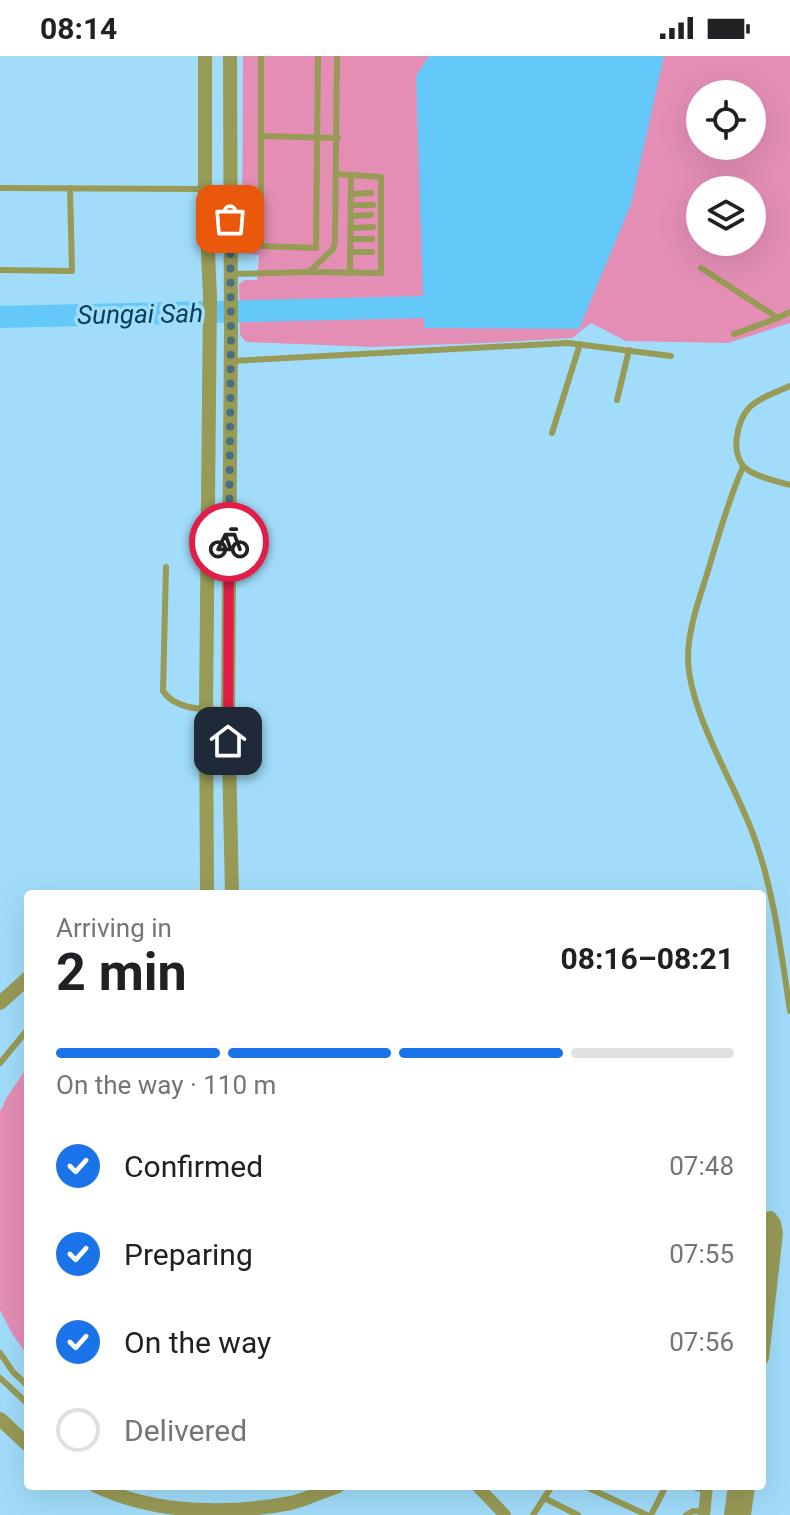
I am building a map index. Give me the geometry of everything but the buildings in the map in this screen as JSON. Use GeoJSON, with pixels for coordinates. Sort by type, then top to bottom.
{"type":"FeatureCollection","features":[{"type":"Feature","properties":{"kind":"street"},"geometry":{"type":"LineString","coordinates":[[205,56],[205,189],[210,296],[207,890]]}},
{"type":"Feature","properties":{"kind":"street"},"geometry":{"type":"LineString","coordinates":[[230,56],[228,710],[232,890]]}},
{"type":"Feature","properties":{"kind":"street"},"geometry":{"type":"LineString","coordinates":[[0,1003],[24,982]]}},
{"type":"Feature","properties":{"kind":"street"},"geometry":{"type":"LineString","coordinates":[[766,1221],[774,1223],[776,1233],[766,1322]]}},
{"type":"Feature","properties":{"kind":"street"},"geometry":{"type":"LineString","coordinates":[[0,1419],[24,1441]]}},
{"type":"Feature","properties":{"kind":"street"},"geometry":{"type":"LineString","coordinates":[[107,1490],[147,1504],[189,1513],[242,1513],[292,1502],[326,1490]]}},
{"type":"Feature","properties":{"kind":"street"},"geometry":{"type":"LineString","coordinates":[[481,1490],[505,1515]]}},
{"type":"Feature","properties":{"kind":"street"},"geometry":{"type":"LineString","coordinates":[[704,1514],[707,1490]]}},
{"type":"Feature","properties":{"kind":"street"},"geometry":{"type":"LineString","coordinates":[[731,1515],[734,1490]]}},
{"type":"Feature","properties":{"kind":"street"},"geometry":{"type":"LineString","coordinates":[[744,1515],[747,1490]]}},
{"type":"Feature","properties":{"kind":"lane"},"geometry":{"type":"LineString","coordinates":[[261,56],[261,246],[316,248],[318,56]]}},
{"type":"Feature","properties":{"kind":"lane"},"geometry":{"type":"LineString","coordinates":[[309,272],[333,249],[335,241],[337,56]]}},
{"type":"Feature","properties":{"kind":"lane"},"geometry":{"type":"LineString","coordinates":[[262,136],[338,138]]}},
{"type":"Feature","properties":{"kind":"lane"},"geometry":{"type":"LineString","coordinates":[[230,274],[381,273],[381,177],[337,174]]}},
{"type":"Feature","properties":{"kind":"lane"},"geometry":{"type":"LineString","coordinates":[[350,273],[351,175]]}},
{"type":"Feature","properties":{"kind":"lane"},"geometry":{"type":"LineString","coordinates":[[0,188],[205,189]]}},
{"type":"Feature","properties":{"kind":"lane"},"geometry":{"type":"LineString","coordinates":[[0,270],[72,271],[70,188]]}},
{"type":"Feature","properties":{"kind":"lane"},"geometry":{"type":"LineString","coordinates":[[352,194],[371,193]]}},
{"type":"Feature","properties":{"kind":"lane"},"geometry":{"type":"LineString","coordinates":[[351,205],[373,205]]}},
{"type":"Feature","properties":{"kind":"lane"},"geometry":{"type":"LineString","coordinates":[[351,216],[371,215]]}},
{"type":"Feature","properties":{"kind":"lane"},"geometry":{"type":"LineString","coordinates":[[351,228],[373,227]]}},
{"type":"Feature","properties":{"kind":"lane"},"geometry":{"type":"LineString","coordinates":[[351,239],[372,239]]}},
{"type":"Feature","properties":{"kind":"lane"},"geometry":{"type":"LineString","coordinates":[[350,252],[372,252]]}},
{"type":"Feature","properties":{"kind":"lane"},"geometry":{"type":"LineString","coordinates":[[701,268],[778,318]]}},
{"type":"Feature","properties":{"kind":"lane"},"geometry":{"type":"LineString","coordinates":[[734,334],[790,312]]}},
{"type":"Feature","properties":{"kind":"lane"},"geometry":{"type":"LineString","coordinates":[[231,361],[568,343],[671,356]]}},
{"type":"Feature","properties":{"kind":"lane"},"geometry":{"type":"LineString","coordinates":[[552,433],[580,344]]}},
{"type":"Feature","properties":{"kind":"lane"},"geometry":{"type":"LineString","coordinates":[[617,400],[629,350]]}},
{"type":"Feature","properties":{"kind":"lane"},"geometry":{"type":"LineString","coordinates":[[790,386],[751,406],[744,415],[735,451],[743,467],[790,485]]}},
{"type":"Feature","properties":{"kind":"lane"},"geometry":{"type":"LineString","coordinates":[[743,467],[693,620],[688,658],[690,679],[707,731],[742,805],[763,862],[790,1011]]}},
{"type":"Feature","properties":{"kind":"lane"},"geometry":{"type":"LineString","coordinates":[[166,567],[163,691],[169,700],[179,704],[228,710]]}},
{"type":"Feature","properties":{"kind":"lane"},"geometry":{"type":"LineString","coordinates":[[0,1063],[24,1034]]}},
{"type":"Feature","properties":{"kind":"lane"},"geometry":{"type":"LineString","coordinates":[[0,1353],[24,1382]]}},
{"type":"Feature","properties":{"kind":"lane"},"geometry":{"type":"LineString","coordinates":[[0,1378],[24,1400]]}},
{"type":"Feature","properties":{"kind":"lane"},"geometry":{"type":"LineString","coordinates":[[533,1515],[549,1490]]}},
{"type":"Feature","properties":{"kind":"lane"},"geometry":{"type":"LineString","coordinates":[[593,1490],[649,1515],[664,1490]]}},
{"type":"Feature","properties":{"kind":"lane"},"geometry":{"type":"LineString","coordinates":[[544,1498],[578,1515]]}},
{"type":"Feature","properties":{"kind":"lane"},"geometry":{"type":"LineString","coordinates":[[686,1515],[693,1511],[704,1514]]}},
{"type":"Feature","properties":{"kind":"shaded area"},"geometry":{"type":"Polygon","coordinates":[[[243,56],[790,56],[790,323],[728,343],[626,341],[591,323],[572,338],[486,343],[372,347],[246,342],[240,335],[239,284],[245,280],[257,280],[259,255],[242,253],[243,56]]]}},
{"type":"Feature","properties":{"kind":"shaded area"},"geometry":{"type":"Polygon","coordinates":[[[24,1072],[24,1350],[0,1310],[0,1112],[24,1072]]]}},
{"type":"Feature","properties":{"kind":"water"},"geometry":{"type":"Polygon","coordinates":[[[429,56],[664,56],[631,204],[579,329],[424,328],[416,76],[429,56]]]}},
{"type":"Feature","properties":{"kind":"waterway","name":"Sungai Sah"},"geometry":{"type":"LineString","coordinates":[[0,317],[424,307]]}},
{"type":"Feature","properties":{"kind":"way so far"},"geometry":{"type":"LineString","coordinates":[[229,542],[230,219]]}},
{"type":"Feature","properties":{"kind":"route"},"geometry":{"type":"LineString","coordinates":[[228,741],[229,542]]}}]}
